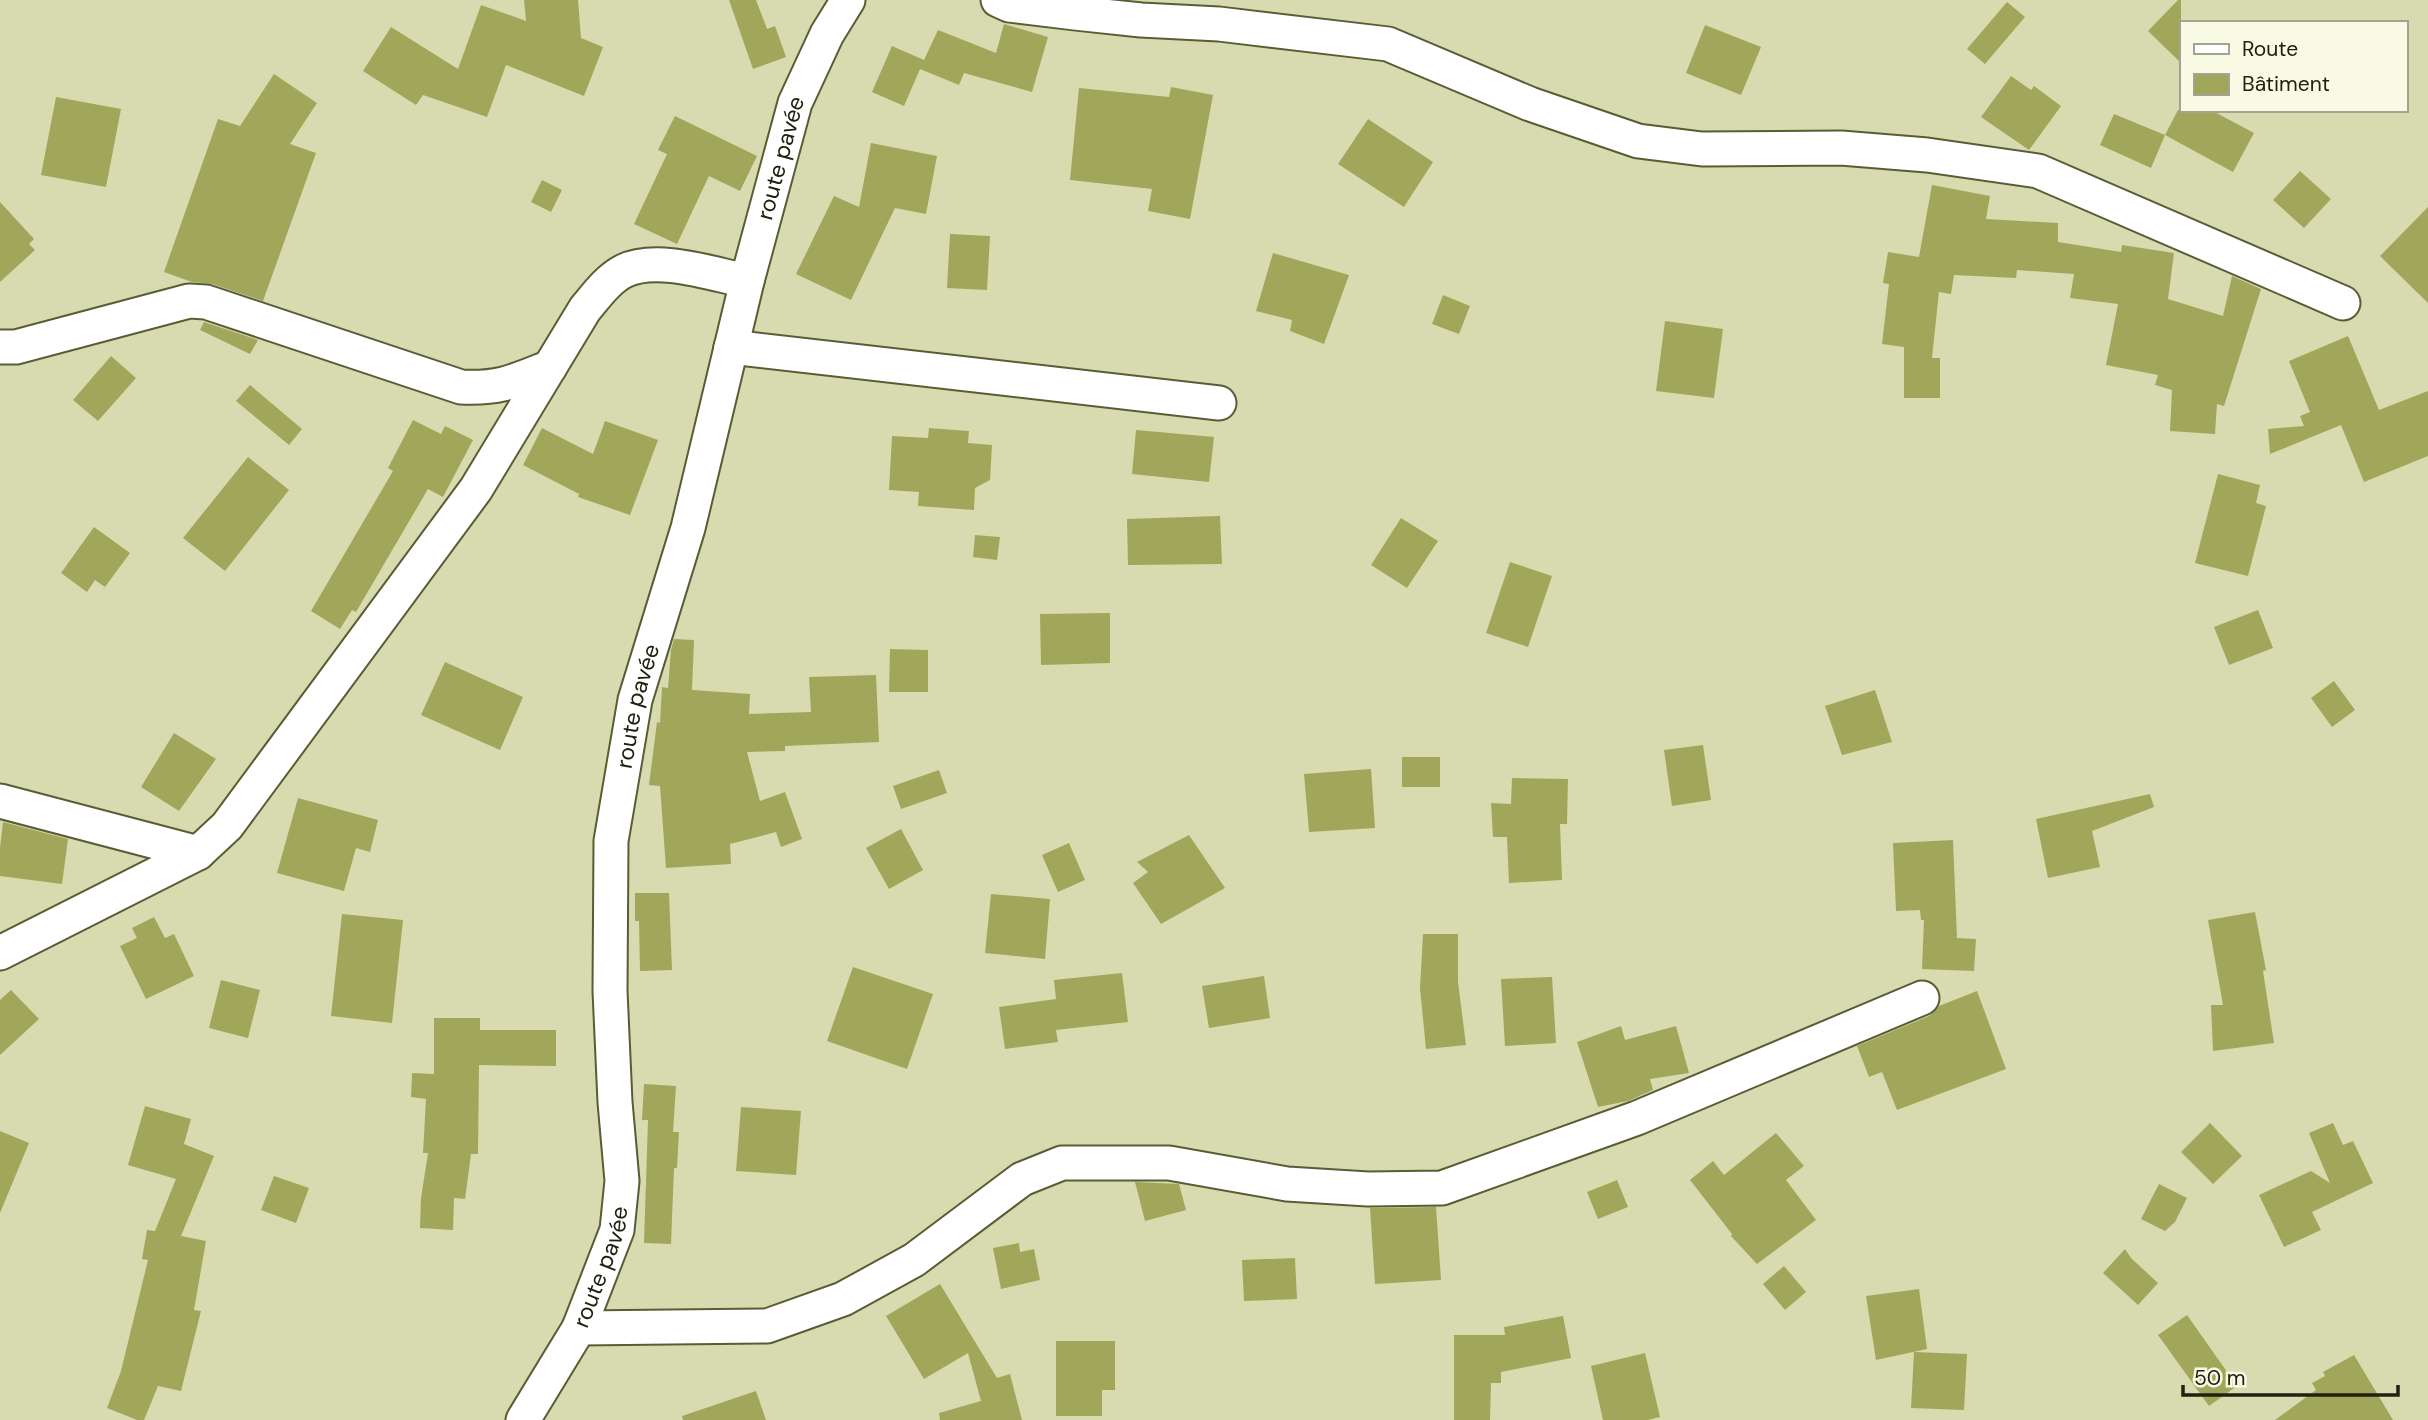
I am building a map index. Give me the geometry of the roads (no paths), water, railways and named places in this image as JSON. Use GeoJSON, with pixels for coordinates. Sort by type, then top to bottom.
{"type":"FeatureCollection","features":[{"type":"Feature","properties":{"kind":"street","name":"route pavée"},"geometry":{"type":"LineString","coordinates":[[523,1420],[579,1328],[617,1230],[622,1181],[610,991],[611,841],[635,700],[688,528],[747,281],[796,103],[827,34],[848,0]]}},
{"type":"Feature","properties":{"kind":"street"},"geometry":{"type":"LineString","coordinates":[[998,0],[1009,5],[1075,13],[1141,20],[1219,23],[1388,44],[1530,104],[1639,141],[1702,149],[1854,149],[1927,155],[2038,172],[2343,303]]}},
{"type":"Feature","properties":{"kind":"street"},"geometry":{"type":"LineString","coordinates":[[0,953],[198,853],[226,826],[476,489],[585,309],[603,289],[624,271],[660,264],[747,281]]}},
{"type":"Feature","properties":{"kind":"street"},"geometry":{"type":"LineString","coordinates":[[0,347],[16,347],[189,301],[206,302],[461,387],[488,389],[550,367]]}},
{"type":"Feature","properties":{"kind":"street"},"geometry":{"type":"LineString","coordinates":[[731,347],[1219,403]]}},
{"type":"Feature","properties":{"kind":"street"},"geometry":{"type":"LineString","coordinates":[[0,801],[198,853]]}},
{"type":"Feature","properties":{"kind":"street"},"geometry":{"type":"LineString","coordinates":[[579,1328],[767,1326],[843,1299],[914,1260],[1022,1178],[1062,1163],[1169,1163],[1287,1184],[1368,1189],[1442,1188],[1637,1118],[1922,998]]}}]}
